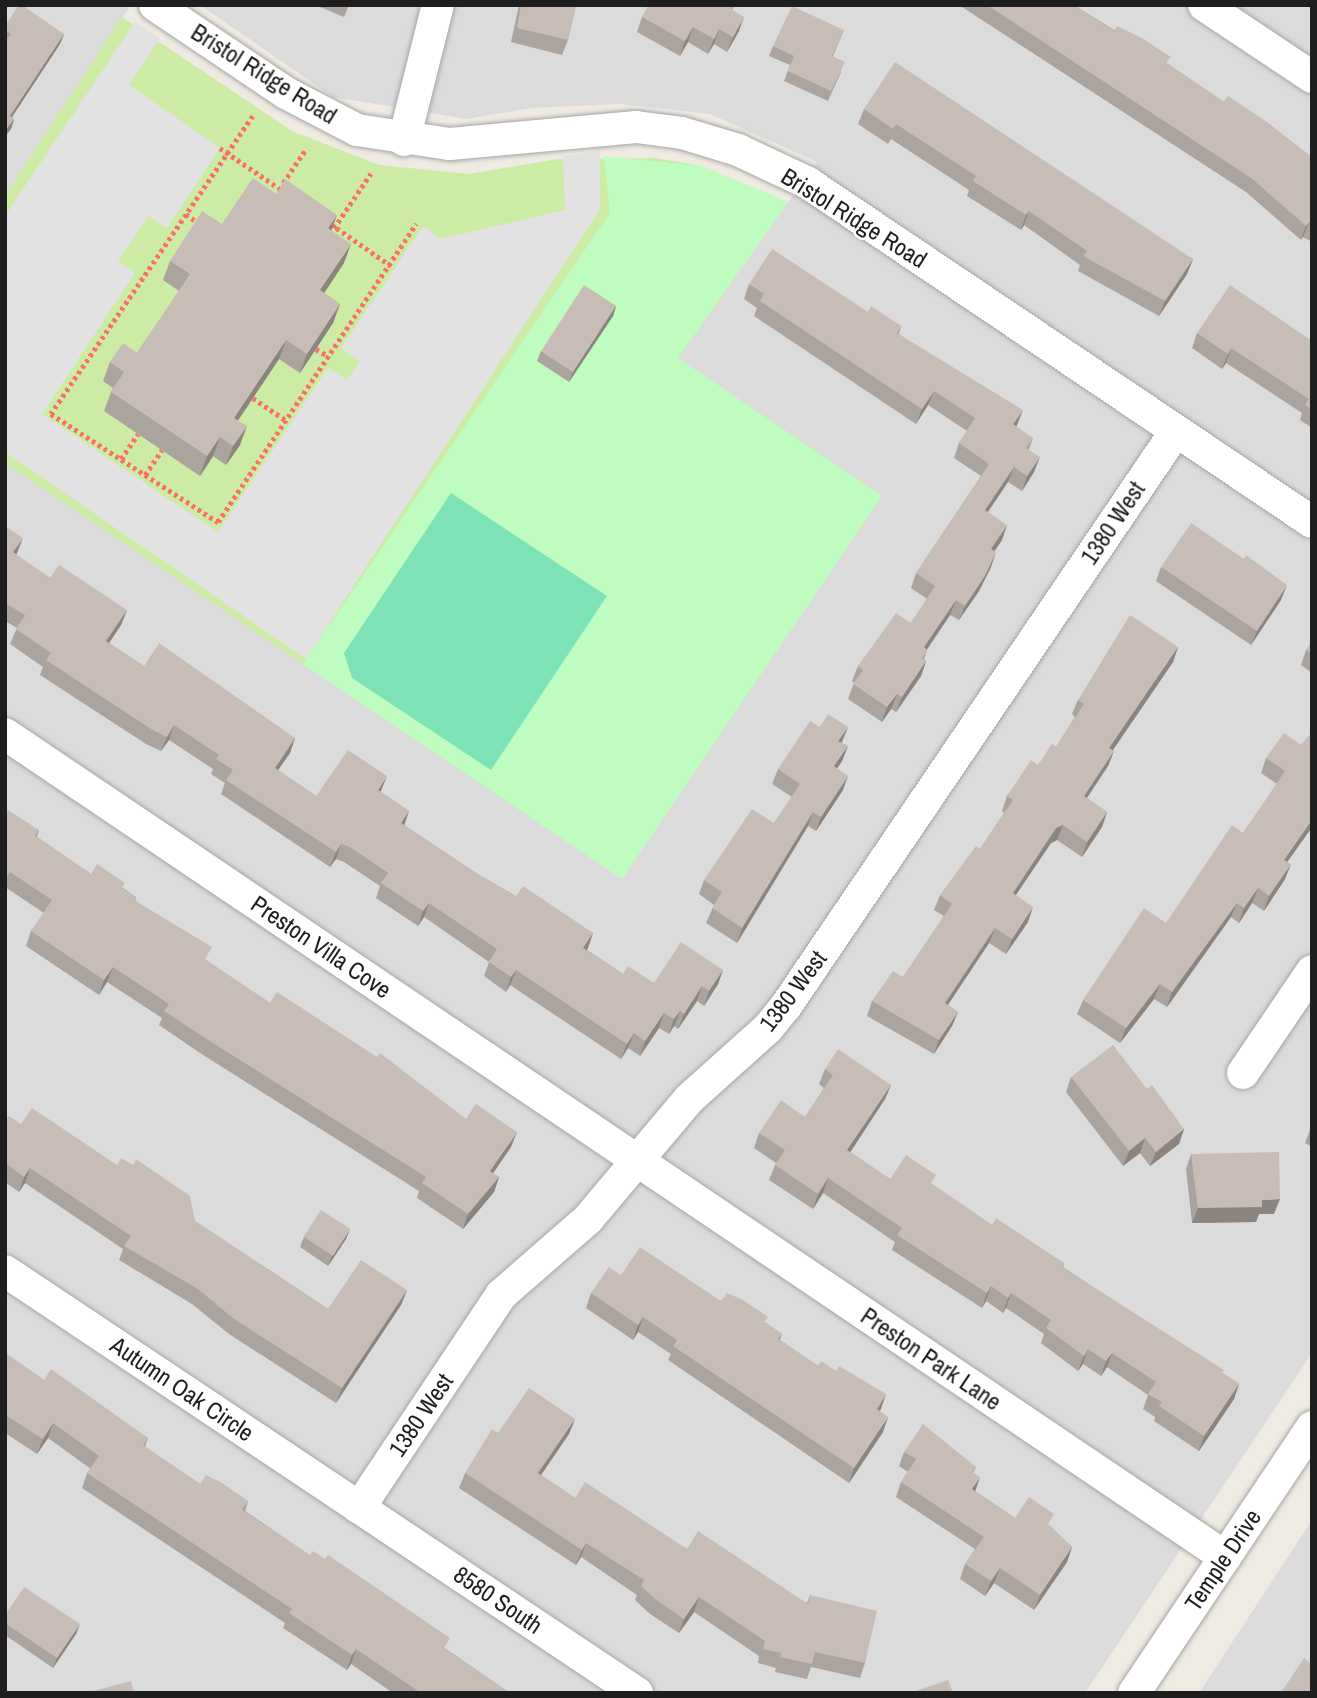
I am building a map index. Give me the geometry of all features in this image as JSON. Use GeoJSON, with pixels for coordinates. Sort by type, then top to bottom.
{"type":"FeatureCollection","features":[{"type":"Feature","properties":{"kind":"street","name":"Bristol Ridge Road"},"geometry":{"type":"LineString","coordinates":[[155,5],[286,93],[357,130],[404,140],[508,141],[584,129],[636,127],[682,132],[738,150],[808,183],[1312,522]]}},
{"type":"Feature","properties":{"kind":"street"},"geometry":{"type":"LineString","coordinates":[[404,140],[438,5]]}},
{"type":"Feature","properties":{"kind":"street"},"geometry":{"type":"LineString","coordinates":[[1204,5],[1312,77]]}},
{"type":"Feature","properties":{"kind":"street","name":"1380 West"},"geometry":{"type":"LineString","coordinates":[[359,1508],[501,1295],[587,1219],[689,1099],[768,1028],[786,1006],[1176,431]]}},
{"type":"Feature","properties":{"kind":"street","name":"Preston Villa Cove"},"geometry":{"type":"LineString","coordinates":[[5,734],[637,1161]]}},
{"type":"Feature","properties":{"kind":"street"},"geometry":{"type":"LineString","coordinates":[[1243,1073],[1312,971]]}},
{"type":"Feature","properties":{"kind":"street","name":"Preston Park Lane"},"geometry":{"type":"LineString","coordinates":[[637,1161],[1225,1557]]}},
{"type":"Feature","properties":{"kind":"street","name":"Autumn Oak Circle"},"geometry":{"type":"LineString","coordinates":[[5,1271],[359,1508]]}},
{"type":"Feature","properties":{"kind":"street","name":"Temple Drive"},"geometry":{"type":"LineString","coordinates":[[1134,1693],[1312,1427]]}},
{"type":"Feature","properties":{"kind":"street","name":"8580 South"},"geometry":{"type":"LineString","coordinates":[[359,1508],[637,1693]]}},
{"type":"Feature","properties":{"kind":"path"},"geometry":{"type":"LineString","coordinates":[[253,116],[51,414],[218,522],[328,356],[392,267],[416,224]]}},
{"type":"Feature","properties":{"kind":"path"},"geometry":{"type":"LineString","coordinates":[[220,148],[291,196]]}},
{"type":"Feature","properties":{"kind":"path"},"geometry":{"type":"LineString","coordinates":[[272,199],[306,149]]}},
{"type":"Feature","properties":{"kind":"path"},"geometry":{"type":"LineString","coordinates":[[330,234],[371,173]]}},
{"type":"Feature","properties":{"kind":"path"},"geometry":{"type":"LineString","coordinates":[[186,214],[208,229]]}},
{"type":"Feature","properties":{"kind":"path"},"geometry":{"type":"LineString","coordinates":[[324,219],[392,267]]}},
{"type":"Feature","properties":{"kind":"path"},"geometry":{"type":"LineString","coordinates":[[316,349],[328,356]]}},
{"type":"Feature","properties":{"kind":"path"},"geometry":{"type":"LineString","coordinates":[[253,398],[286,420]]}},
{"type":"Feature","properties":{"kind":"path"},"geometry":{"type":"LineString","coordinates":[[121,459],[138,434]]}},
{"type":"Feature","properties":{"kind":"path"},"geometry":{"type":"LineString","coordinates":[[145,475],[162,450]]}},
{"type":"Feature","properties":{"kind":"shaded area"},"geometry":{"type":"Polygon","coordinates":[[[5,5],[131,5],[5,195],[5,5]]]}},
{"type":"Feature","properties":{"kind":"shaded area"},"geometry":{"type":"Polygon","coordinates":[[[200,5],[1312,5],[1312,1353],[1085,1693],[5,1693],[5,460],[881,496],[677,358],[817,162],[710,114],[620,104],[531,108],[467,119],[333,97],[200,5]]]}},
{"type":"Feature","properties":{"kind":"shaded area"},"geometry":{"type":"Polygon","coordinates":[[[135,22],[160,38],[129,85],[220,148],[167,228],[148,216],[118,262],[135,273],[42,414],[218,532],[328,368],[347,380],[360,361],[341,348],[423,226],[441,239],[565,210],[563,156],[600,152],[600,209],[306,659],[5,452],[5,216],[135,22]]]}},
{"type":"Feature","properties":{"kind":"shaded area"},"geometry":{"type":"Polygon","coordinates":[[[1312,1520],[1312,1693],[1199,1693],[1312,1520]]]}},
{"type":"Feature","properties":{"kind":"green space"},"geometry":{"type":"Polygon","coordinates":[[[122,17],[292,131],[379,165],[469,174],[558,159],[655,158],[701,166],[788,202],[678,358],[882,496],[622,879],[5,463],[5,195],[122,17]]]}},
{"type":"Feature","properties":{"kind":"green space"},"geometry":{"type":"Polygon","coordinates":[[[604,156],[701,166],[788,202],[678,358],[882,496],[622,879],[303,664],[610,213],[604,156]]]}},
{"type":"Feature","properties":{"kind":"green space"},"geometry":{"type":"Polygon","coordinates":[[[451,493],[607,596],[491,770],[352,678],[344,653],[451,493]]]}},
{"type":"Feature","properties":{"kind":"building"},"geometry":{"type":"Polygon","coordinates":[[[19,5],[64,34],[10,116],[14,119],[5,131],[5,42],[11,34],[5,26],[19,5]]]}},
{"type":"Feature","properties":{"kind":"building"},"geometry":{"type":"Polygon","coordinates":[[[521,5],[576,5],[568,40],[517,28],[521,5]]]}},
{"type":"Feature","properties":{"kind":"building"},"geometry":{"type":"Polygon","coordinates":[[[649,5],[733,5],[731,9],[744,17],[733,37],[719,29],[714,39],[693,27],[685,41],[642,17],[649,5]]]}},
{"type":"Feature","properties":{"kind":"building"},"geometry":{"type":"Polygon","coordinates":[[[987,5],[1074,5],[1114,31],[1117,26],[1171,57],[1166,63],[1224,102],[1228,96],[1312,157],[1312,224],[1309,222],[1306,226],[1251,178],[987,5]]]}},
{"type":"Feature","properties":{"kind":"building"},"geometry":{"type":"Polygon","coordinates":[[[792,6],[844,30],[832,56],[845,62],[831,91],[788,71],[794,56],[773,46],[792,6]]]}},
{"type":"Feature","properties":{"kind":"building"},"geometry":{"type":"Polygon","coordinates":[[[895,62],[1193,259],[1165,301],[1083,256],[1087,251],[1029,211],[1026,215],[973,181],[976,176],[896,124],[893,129],[864,109],[895,62]]]}},
{"type":"Feature","properties":{"kind":"building"},"geometry":{"type":"Polygon","coordinates":[[[253,178],[276,194],[285,179],[337,215],[328,228],[351,244],[320,290],[340,304],[307,354],[286,340],[234,418],[247,426],[233,446],[220,437],[207,456],[111,392],[124,372],[110,362],[123,343],[137,353],[190,274],[170,261],[202,211],[222,224],[253,178]]]}},
{"type":"Feature","properties":{"kind":"building"},"geometry":{"type":"Polygon","coordinates":[[[772,249],[868,312],[871,306],[901,326],[897,333],[1023,410],[1013,424],[1033,438],[1026,448],[1040,457],[1027,476],[1014,467],[985,510],[1007,525],[991,549],[996,552],[985,576],[965,606],[956,600],[924,647],[927,650],[922,658],[926,661],[902,697],[897,694],[887,707],[853,684],[863,670],[858,666],[896,613],[911,623],[935,586],[916,573],[989,464],[959,443],[975,418],[934,391],[922,409],[760,301],[764,294],[749,284],[772,249]]]}},
{"type":"Feature","properties":{"kind":"building"},"geometry":{"type":"Polygon","coordinates":[[[584,285],[616,306],[573,372],[541,351],[584,285]]]}},
{"type":"Feature","properties":{"kind":"building"},"geometry":{"type":"Polygon","coordinates":[[[1230,285],[1312,341],[1312,409],[1305,405],[1309,399],[1231,348],[1228,354],[1197,333],[1230,285]]]}},
{"type":"Feature","properties":{"kind":"building"},"geometry":{"type":"Polygon","coordinates":[[[1191,523],[1244,559],[1246,555],[1287,585],[1257,631],[1161,567],[1191,523]]]}},
{"type":"Feature","properties":{"kind":"building"},"geometry":{"type":"Polygon","coordinates":[[[5,526],[23,538],[13,552],[50,578],[59,565],[127,610],[106,641],[144,666],[159,643],[295,738],[275,768],[316,796],[348,750],[387,776],[378,790],[409,811],[401,823],[479,875],[516,896],[523,886],[593,933],[583,948],[623,974],[628,966],[654,983],[681,942],[723,970],[709,991],[702,986],[684,1014],[680,1011],[674,1019],[664,1013],[645,1041],[634,1033],[627,1044],[516,970],[511,977],[489,962],[497,949],[429,903],[423,911],[381,883],[388,873],[350,847],[341,844],[336,852],[226,780],[233,770],[216,759],[219,755],[174,725],[167,737],[151,729],[46,660],[51,653],[16,629],[25,615],[5,603],[5,526]]]}},
{"type":"Feature","properties":{"kind":"building"},"geometry":{"type":"Polygon","coordinates":[[[1130,615],[1178,647],[1109,748],[1114,751],[1084,796],[1107,812],[1087,842],[1063,825],[1056,828],[1013,893],[1033,907],[1012,939],[995,928],[945,1003],[958,1012],[939,1040],[872,1001],[893,971],[903,977],[952,904],[940,895],[976,846],[980,849],[1013,800],[1007,796],[1031,760],[1038,765],[1052,744],[1056,747],[1084,704],[1078,700],[1130,615]]]}},
{"type":"Feature","properties":{"kind":"building"},"geometry":{"type":"Polygon","coordinates":[[[1312,642],[1312,654],[1306,650],[1312,642]]]}},
{"type":"Feature","properties":{"kind":"building"},"geometry":{"type":"Polygon","coordinates":[[[828,714],[848,727],[838,741],[848,746],[834,766],[848,776],[821,817],[813,812],[742,928],[712,908],[722,892],[704,880],[752,809],[774,823],[800,784],[778,769],[810,721],[820,727],[828,714]]]}},
{"type":"Feature","properties":{"kind":"building"},"geometry":{"type":"Polygon","coordinates":[[[1284,733],[1301,745],[1309,735],[1312,737],[1312,820],[1284,860],[1291,864],[1269,896],[1258,888],[1244,908],[1237,903],[1172,992],[1160,984],[1126,1028],[1083,1000],[1144,908],[1166,923],[1232,825],[1243,833],[1285,771],[1266,758],[1284,733]]]}},
{"type":"Feature","properties":{"kind":"building"},"geometry":{"type":"Polygon","coordinates":[[[8,810],[39,830],[35,836],[91,874],[97,864],[125,883],[122,888],[136,897],[134,900],[212,947],[205,959],[270,1003],[277,992],[377,1057],[380,1053],[466,1119],[476,1104],[517,1132],[490,1171],[499,1177],[468,1214],[422,1183],[426,1177],[164,1011],[169,1004],[113,967],[104,980],[31,931],[52,900],[10,872],[5,880],[5,815],[8,810]]]}},
{"type":"Feature","properties":{"kind":"building"},"geometry":{"type":"Polygon","coordinates":[[[1113,1045],[1147,1089],[1152,1085],[1184,1129],[1156,1152],[1145,1138],[1129,1151],[1071,1077],[1113,1045]]]}},
{"type":"Feature","properties":{"kind":"building"},"geometry":{"type":"Polygon","coordinates":[[[838,1049],[891,1085],[847,1150],[890,1179],[906,1155],[936,1175],[931,1183],[992,1225],[996,1218],[1064,1263],[1062,1267],[1224,1370],[1222,1373],[1239,1384],[1204,1436],[1159,1406],[1162,1402],[1148,1394],[1156,1382],[1112,1353],[1106,1361],[1088,1349],[1084,1356],[1046,1328],[1051,1320],[1011,1293],[1008,1298],[991,1286],[987,1293],[897,1235],[902,1228],[828,1178],[818,1194],[775,1165],[785,1150],[759,1133],[781,1100],[805,1117],[833,1075],[825,1069],[838,1049]]]}},
{"type":"Feature","properties":{"kind":"building"},"geometry":{"type":"Polygon","coordinates":[[[32,1108],[117,1165],[121,1158],[133,1165],[136,1159],[190,1196],[195,1221],[328,1309],[361,1260],[407,1290],[342,1388],[234,1319],[198,1289],[124,1246],[131,1236],[30,1168],[24,1177],[5,1163],[5,1122],[9,1116],[21,1124],[32,1108]]]}},
{"type":"Feature","properties":{"kind":"building"},"geometry":{"type":"Polygon","coordinates":[[[1279,1152],[1280,1199],[1262,1200],[1262,1207],[1198,1208],[1191,1154],[1279,1152]]]}},
{"type":"Feature","properties":{"kind":"building"},"geometry":{"type":"Polygon","coordinates":[[[321,1210],[350,1229],[333,1256],[304,1237],[321,1210]]]}},
{"type":"Feature","properties":{"kind":"building"},"geometry":{"type":"Polygon","coordinates":[[[640,1247],[721,1301],[727,1293],[743,1300],[768,1317],[764,1322],[782,1334],[778,1339],[818,1366],[821,1361],[836,1371],[839,1366],[886,1394],[877,1409],[888,1417],[854,1468],[673,1346],[677,1340],[643,1317],[638,1325],[591,1293],[609,1267],[621,1275],[640,1247]]]}},
{"type":"Feature","properties":{"kind":"building"},"geometry":{"type":"Polygon","coordinates":[[[5,1353],[44,1380],[51,1369],[148,1438],[143,1445],[200,1484],[206,1475],[222,1483],[248,1501],[242,1510],[310,1555],[313,1551],[325,1559],[328,1555],[450,1638],[444,1648],[510,1693],[421,1693],[356,1649],[352,1655],[289,1613],[292,1609],[87,1473],[99,1456],[53,1423],[43,1439],[5,1415],[5,1353]]]}},
{"type":"Feature","properties":{"kind":"building"},"geometry":{"type":"Polygon","coordinates":[[[529,1388],[575,1419],[538,1473],[575,1498],[585,1482],[687,1549],[698,1531],[808,1604],[810,1595],[877,1611],[865,1663],[815,1652],[812,1664],[780,1657],[781,1653],[763,1649],[765,1641],[699,1597],[684,1619],[641,1586],[644,1580],[586,1543],[582,1550],[465,1473],[492,1429],[498,1433],[529,1388]]]}},
{"type":"Feature","properties":{"kind":"building"},"geometry":{"type":"Polygon","coordinates":[[[923,1424],[976,1467],[972,1472],[980,1477],[972,1489],[1015,1518],[1029,1497],[1054,1514],[1048,1524],[1072,1547],[1040,1595],[1000,1568],[991,1581],[965,1564],[984,1537],[901,1482],[916,1459],[904,1452],[923,1424]]]}},
{"type":"Feature","properties":{"kind":"building"},"geometry":{"type":"Polygon","coordinates":[[[24,1587],[80,1624],[57,1658],[5,1623],[5,1615],[24,1587]]]}},
{"type":"Feature","properties":{"kind":"building"},"geometry":{"type":"Polygon","coordinates":[[[1304,1658],[1312,1664],[1312,1693],[1281,1693],[1304,1658]]]}},
{"type":"Feature","properties":{"kind":"building"},"geometry":{"type":"Polygon","coordinates":[[[948,1680],[953,1693],[910,1693],[948,1680]]]}},
{"type":"Feature","properties":{"kind":"building"},"geometry":{"type":"Polygon","coordinates":[[[131,1681],[134,1693],[86,1693],[131,1681]]]}}]}
